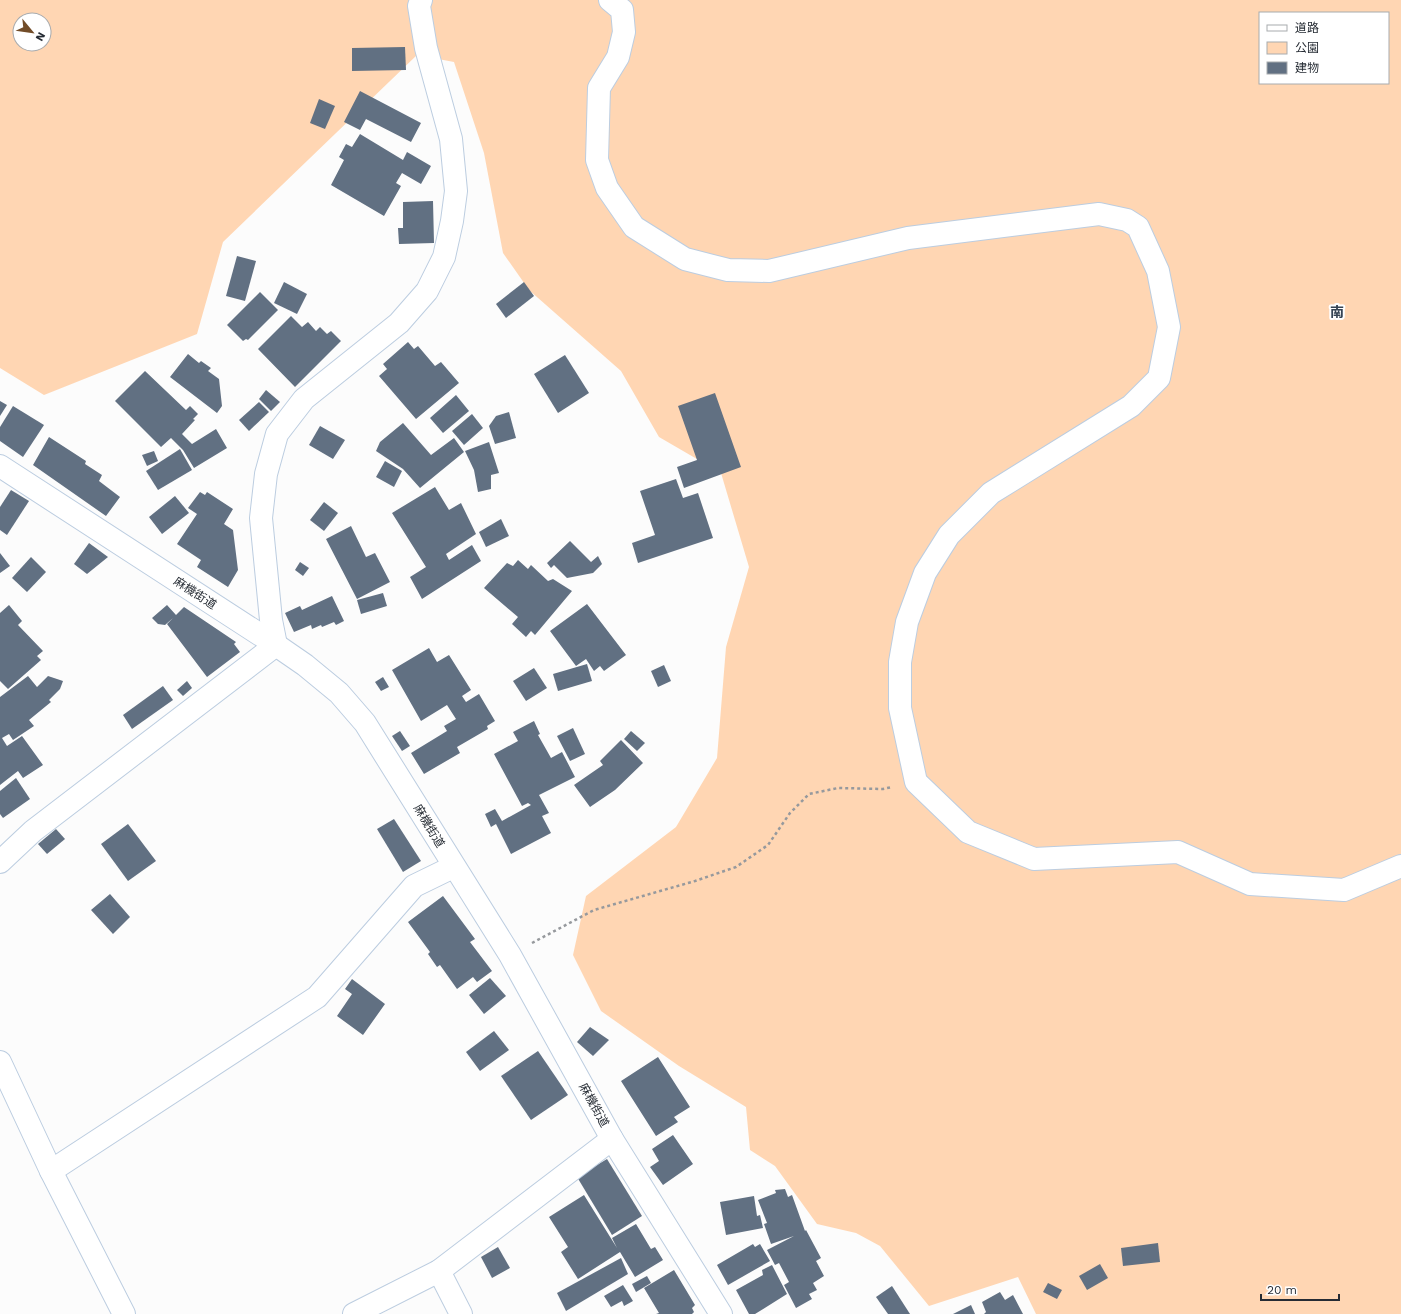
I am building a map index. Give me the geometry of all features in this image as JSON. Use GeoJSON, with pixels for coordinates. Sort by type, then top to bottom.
{"type":"FeatureCollection","features":[{"type":"Feature","properties":{"kind":"street"},"geometry":{"type":"LineString","coordinates":[[0,862],[33,831],[276,645],[271,620],[261,518],[266,474],[277,434],[304,399],[399,323],[427,291],[444,257],[452,221],[456,191],[451,139],[426,48],[418,6],[421,0]]}},
{"type":"Feature","properties":{"kind":"street"},"geometry":{"type":"LineString","coordinates":[[610,0],[622,10],[624,32],[618,57],[599,88],[597,160],[607,188],[634,226],[685,259],[728,270],[769,271],[908,238],[1099,214],[1127,220],[1138,227],[1158,271],[1169,327],[1159,378],[1132,406],[991,493],[949,536],[925,573],[907,622],[900,662],[900,708],[916,782],[968,832],[1034,859],[1178,852],[1250,884],[1344,890],[1401,866]]}},
{"type":"Feature","properties":{"kind":"street","name":"麻機街道"},"geometry":{"type":"LineString","coordinates":[[3,472],[276,645],[305,665],[338,693],[365,724],[392,765],[453,867],[510,955],[612,1138],[721,1314]]}},
{"type":"Feature","properties":{"kind":"street"},"geometry":{"type":"LineString","coordinates":[[51,1172],[317,997],[414,886],[453,867]]}},
{"type":"Feature","properties":{"kind":"street"},"geometry":{"type":"LineString","coordinates":[[0,1062],[51,1172],[124,1314]]}},
{"type":"Feature","properties":{"kind":"street"},"geometry":{"type":"LineString","coordinates":[[354,1314],[439,1271],[612,1138]]}},
{"type":"Feature","properties":{"kind":"street"},"geometry":{"type":"LineString","coordinates":[[439,1271],[461,1314]]}},
{"type":"Feature","properties":{"kind":"path"},"geometry":{"type":"LineString","coordinates":[[510,955],[594,910],[695,881],[736,866],[768,845],[790,813],[809,794],[838,788],[883,789],[916,782]]}},
{"type":"Feature","properties":{"kind":"green space"},"geometry":{"type":"Polygon","coordinates":[[[0,0],[1401,0],[1401,1314],[1036,1314],[1018,1277],[929,1306],[880,1246],[856,1233],[817,1224],[775,1166],[750,1150],[746,1107],[679,1066],[601,1011],[573,955],[586,896],[676,827],[717,758],[726,647],[749,567],[721,473],[659,437],[621,371],[529,290],[503,253],[484,153],[454,62],[417,55],[223,242],[197,334],[44,395],[0,368],[0,0]]]}},
{"type":"Feature","properties":{"kind":"building"},"geometry":{"type":"Polygon","coordinates":[[[405,47],[406,70],[352,71],[352,48],[405,47]]]}},
{"type":"Feature","properties":{"kind":"building"},"geometry":{"type":"Polygon","coordinates":[[[360,91],[421,123],[411,142],[366,119],[360,130],[344,122],[360,91]]]}},
{"type":"Feature","properties":{"kind":"building"},"geometry":{"type":"Polygon","coordinates":[[[319,99],[335,106],[325,129],[310,123],[319,99]]]}},
{"type":"Feature","properties":{"kind":"building"},"geometry":{"type":"Polygon","coordinates":[[[360,134],[403,160],[407,152],[431,166],[421,184],[402,173],[396,183],[401,186],[384,216],[331,185],[344,160],[339,157],[346,144],[352,147],[360,134]]]}},
{"type":"Feature","properties":{"kind":"building"},"geometry":{"type":"Polygon","coordinates":[[[433,201],[434,243],[399,244],[398,228],[403,228],[403,202],[433,201]]]}},
{"type":"Feature","properties":{"kind":"building"},"geometry":{"type":"Polygon","coordinates":[[[237,256],[256,261],[245,301],[226,296],[237,256]]]}},
{"type":"Feature","properties":{"kind":"building"},"geometry":{"type":"Polygon","coordinates":[[[284,282],[307,294],[297,314],[274,303],[284,282]]]}},
{"type":"Feature","properties":{"kind":"building"},"geometry":{"type":"Polygon","coordinates":[[[524,282],[534,296],[506,318],[496,304],[524,282]]]}},
{"type":"Feature","properties":{"kind":"building"},"geometry":{"type":"Polygon","coordinates":[[[260,292],[278,310],[248,340],[246,339],[243,341],[227,325],[260,292]]]}},
{"type":"Feature","properties":{"kind":"building"},"geometry":{"type":"Polygon","coordinates":[[[291,316],[302,327],[308,322],[316,331],[320,327],[327,334],[331,331],[341,341],[295,387],[258,349],[291,316]]]}},
{"type":"Feature","properties":{"kind":"building"},"geometry":{"type":"Polygon","coordinates":[[[408,342],[414,349],[418,346],[435,366],[441,362],[459,383],[416,419],[379,376],[387,369],[383,364],[408,342]]]}},
{"type":"Feature","properties":{"kind":"building"},"geometry":{"type":"Polygon","coordinates":[[[188,354],[199,363],[201,361],[211,368],[208,371],[219,379],[222,406],[217,413],[170,377],[188,354]]]}},
{"type":"Feature","properties":{"kind":"building"},"geometry":{"type":"Polygon","coordinates":[[[565,355],[589,393],[558,413],[534,374],[565,355]]]}},
{"type":"Feature","properties":{"kind":"building"},"geometry":{"type":"Polygon","coordinates":[[[145,371],[186,410],[190,406],[198,414],[193,419],[195,420],[182,434],[192,444],[216,429],[227,448],[194,468],[183,450],[171,438],[161,447],[115,401],[145,371]]]}},
{"type":"Feature","properties":{"kind":"building"},"geometry":{"type":"Polygon","coordinates":[[[266,390],[280,402],[271,411],[259,399],[266,390]]]}},
{"type":"Feature","properties":{"kind":"building"},"geometry":{"type":"Polygon","coordinates":[[[715,393],[741,467],[684,488],[677,467],[697,460],[678,406],[715,393]]]}},
{"type":"Feature","properties":{"kind":"building"},"geometry":{"type":"Polygon","coordinates":[[[456,395],[469,411],[443,433],[430,418],[456,395]]]}},
{"type":"Feature","properties":{"kind":"building"},"geometry":{"type":"Polygon","coordinates":[[[0,401],[7,405],[0,416],[0,401]]]}},
{"type":"Feature","properties":{"kind":"building"},"geometry":{"type":"Polygon","coordinates":[[[259,402],[269,412],[249,431],[239,420],[259,402]]]}},
{"type":"Feature","properties":{"kind":"building"},"geometry":{"type":"Polygon","coordinates":[[[13,406],[44,425],[23,457],[0,441],[0,427],[13,406]]]}},
{"type":"Feature","properties":{"kind":"building"},"geometry":{"type":"Polygon","coordinates":[[[509,412],[516,438],[495,444],[489,426],[496,416],[509,412]]]}},
{"type":"Feature","properties":{"kind":"building"},"geometry":{"type":"Polygon","coordinates":[[[472,414],[483,428],[464,445],[452,431],[472,414]]]}},
{"type":"Feature","properties":{"kind":"building"},"geometry":{"type":"Polygon","coordinates":[[[403,423],[431,455],[454,438],[464,452],[420,488],[403,469],[376,451],[380,442],[403,423]]]}},
{"type":"Feature","properties":{"kind":"building"},"geometry":{"type":"Polygon","coordinates":[[[320,426],[345,440],[333,459],[309,445],[320,426]]]}},
{"type":"Feature","properties":{"kind":"building"},"geometry":{"type":"Polygon","coordinates":[[[49,437],[86,461],[85,464],[102,475],[99,481],[120,497],[106,516],[33,465],[49,437]]]}},
{"type":"Feature","properties":{"kind":"building"},"geometry":{"type":"Polygon","coordinates":[[[489,442],[499,473],[491,475],[491,489],[478,492],[474,470],[465,451],[489,442]]]}},
{"type":"Feature","properties":{"kind":"building"},"geometry":{"type":"Polygon","coordinates":[[[180,449],[192,470],[158,490],[146,471],[180,449]]]}},
{"type":"Feature","properties":{"kind":"building"},"geometry":{"type":"Polygon","coordinates":[[[154,451],[158,461],[147,466],[142,455],[154,451]]]}},
{"type":"Feature","properties":{"kind":"building"},"geometry":{"type":"Polygon","coordinates":[[[385,461],[402,471],[394,487],[376,477],[385,461]]]}},
{"type":"Feature","properties":{"kind":"building"},"geometry":{"type":"Polygon","coordinates":[[[676,479],[683,498],[698,493],[713,538],[638,563],[632,543],[655,535],[640,491],[676,479]]]}},
{"type":"Feature","properties":{"kind":"building"},"geometry":{"type":"Polygon","coordinates":[[[435,487],[449,510],[461,503],[476,534],[446,554],[449,560],[472,545],[481,561],[422,599],[410,577],[426,567],[392,513],[435,487]]]}},
{"type":"Feature","properties":{"kind":"building"},"geometry":{"type":"Polygon","coordinates":[[[11,490],[29,501],[7,535],[0,530],[0,507],[11,490]]]}},
{"type":"Feature","properties":{"kind":"building"},"geometry":{"type":"Polygon","coordinates":[[[200,492],[205,495],[207,492],[233,509],[224,524],[233,530],[238,570],[228,587],[197,567],[201,560],[177,544],[197,514],[188,508],[200,492]]]}},
{"type":"Feature","properties":{"kind":"building"},"geometry":{"type":"Polygon","coordinates":[[[175,496],[189,513],[162,534],[149,517],[175,496]]]}},
{"type":"Feature","properties":{"kind":"building"},"geometry":{"type":"Polygon","coordinates":[[[324,502],[338,513],[324,531],[310,520],[324,502]]]}},
{"type":"Feature","properties":{"kind":"building"},"geometry":{"type":"Polygon","coordinates":[[[501,519],[509,536],[486,547],[479,532],[501,519]]]}},
{"type":"Feature","properties":{"kind":"building"},"geometry":{"type":"Polygon","coordinates":[[[351,526],[366,557],[375,553],[390,582],[357,599],[326,539],[351,526]]]}},
{"type":"Feature","properties":{"kind":"building"},"geometry":{"type":"Polygon","coordinates":[[[570,541],[591,562],[598,556],[602,564],[593,573],[567,578],[554,565],[551,568],[547,563],[570,541]]]}},
{"type":"Feature","properties":{"kind":"building"},"geometry":{"type":"Polygon","coordinates":[[[89,543],[108,557],[87,574],[74,564],[89,543]]]}},
{"type":"Feature","properties":{"kind":"building"},"geometry":{"type":"Polygon","coordinates":[[[0,553],[10,566],[0,573],[0,553]]]}},
{"type":"Feature","properties":{"kind":"building"},"geometry":{"type":"Polygon","coordinates":[[[31,557],[46,572],[27,592],[12,578],[31,557]]]}},
{"type":"Feature","properties":{"kind":"building"},"geometry":{"type":"Polygon","coordinates":[[[518,560],[528,569],[531,565],[548,581],[553,579],[572,591],[535,635],[531,631],[526,637],[512,624],[518,617],[484,588],[507,563],[513,566],[518,560]]]}},
{"type":"Feature","properties":{"kind":"building"},"geometry":{"type":"Polygon","coordinates":[[[300,562],[309,568],[303,576],[295,570],[300,562]]]}},
{"type":"Feature","properties":{"kind":"building"},"geometry":{"type":"Polygon","coordinates":[[[383,593],[387,606],[361,614],[357,600],[383,593]]]}},
{"type":"Feature","properties":{"kind":"building"},"geometry":{"type":"Polygon","coordinates":[[[332,596],[344,621],[336,625],[334,622],[312,629],[311,625],[294,632],[285,613],[300,606],[302,610],[332,596]]]}},
{"type":"Feature","properties":{"kind":"building"},"geometry":{"type":"Polygon","coordinates":[[[587,604],[626,655],[604,671],[600,666],[594,671],[586,659],[576,666],[550,631],[587,604]]]}},
{"type":"Feature","properties":{"kind":"building"},"geometry":{"type":"Polygon","coordinates":[[[9,605],[22,621],[18,625],[43,651],[37,656],[41,660],[8,689],[0,681],[0,613],[9,605]]]}},
{"type":"Feature","properties":{"kind":"building"},"geometry":{"type":"Polygon","coordinates":[[[167,605],[176,615],[184,607],[236,642],[234,644],[240,652],[207,677],[167,624],[173,618],[165,625],[158,624],[152,618],[167,605]]]}},
{"type":"Feature","properties":{"kind":"building"},"geometry":{"type":"Polygon","coordinates":[[[429,648],[437,662],[449,655],[471,690],[462,696],[466,702],[479,694],[495,721],[487,726],[488,729],[457,747],[460,753],[424,774],[411,753],[447,731],[444,726],[456,719],[447,705],[421,721],[392,670],[429,648]]]}},
{"type":"Feature","properties":{"kind":"building"},"geometry":{"type":"Polygon","coordinates":[[[587,664],[592,681],[558,691],[553,674],[587,664]]]}},
{"type":"Feature","properties":{"kind":"building"},"geometry":{"type":"Polygon","coordinates":[[[664,665],[671,681],[658,687],[651,671],[664,665]]]}},
{"type":"Feature","properties":{"kind":"building"},"geometry":{"type":"Polygon","coordinates":[[[534,668],[547,688],[526,701],[513,681],[534,668]]]}},
{"type":"Feature","properties":{"kind":"building"},"geometry":{"type":"Polygon","coordinates":[[[28,676],[37,687],[48,676],[63,681],[60,689],[49,700],[51,702],[29,720],[34,726],[13,740],[9,734],[2,738],[7,746],[22,736],[43,765],[23,778],[18,771],[0,785],[0,697],[28,676]]]}},
{"type":"Feature","properties":{"kind":"building"},"geometry":{"type":"Polygon","coordinates":[[[383,677],[389,687],[381,691],[375,682],[383,677]]]}},
{"type":"Feature","properties":{"kind":"building"},"geometry":{"type":"Polygon","coordinates":[[[187,681],[192,688],[183,696],[177,690],[187,681]]]}},
{"type":"Feature","properties":{"kind":"building"},"geometry":{"type":"Polygon","coordinates":[[[163,686],[173,700],[132,729],[123,715],[163,686]]]}},
{"type":"Feature","properties":{"kind":"building"},"geometry":{"type":"Polygon","coordinates":[[[534,721],[540,734],[538,735],[551,758],[562,752],[575,777],[539,795],[549,813],[542,816],[551,833],[511,854],[496,824],[491,827],[485,814],[495,809],[502,821],[531,805],[528,803],[522,806],[494,754],[518,741],[513,732],[534,721]]]}},
{"type":"Feature","properties":{"kind":"building"},"geometry":{"type":"Polygon","coordinates":[[[573,728],[585,754],[570,761],[557,736],[573,728]]]}},
{"type":"Feature","properties":{"kind":"building"},"geometry":{"type":"Polygon","coordinates":[[[400,731],[410,746],[402,751],[392,736],[400,731]]]}},
{"type":"Feature","properties":{"kind":"building"},"geometry":{"type":"Polygon","coordinates":[[[631,731],[645,743],[637,751],[624,739],[631,731]]]}},
{"type":"Feature","properties":{"kind":"building"},"geometry":{"type":"Polygon","coordinates":[[[621,740],[643,763],[615,790],[590,807],[574,785],[603,765],[600,761],[621,740]]]}},
{"type":"Feature","properties":{"kind":"building"},"geometry":{"type":"Polygon","coordinates":[[[16,778],[30,799],[3,818],[0,814],[0,791],[16,778]]]}},
{"type":"Feature","properties":{"kind":"building"},"geometry":{"type":"Polygon","coordinates":[[[394,819],[421,861],[403,872],[377,829],[394,819]]]}},
{"type":"Feature","properties":{"kind":"building"},"geometry":{"type":"Polygon","coordinates":[[[128,824],[156,861],[128,881],[101,844],[128,824]]]}},
{"type":"Feature","properties":{"kind":"building"},"geometry":{"type":"Polygon","coordinates":[[[56,829],[65,839],[47,854],[38,844],[56,829]]]}},
{"type":"Feature","properties":{"kind":"building"},"geometry":{"type":"Polygon","coordinates":[[[110,894],[130,917],[113,934],[91,910],[110,894]]]}},
{"type":"Feature","properties":{"kind":"building"},"geometry":{"type":"Polygon","coordinates":[[[443,896],[475,939],[470,942],[492,971],[477,982],[473,977],[457,989],[440,965],[437,967],[428,954],[430,952],[408,922],[443,896]]]}},
{"type":"Feature","properties":{"kind":"building"},"geometry":{"type":"Polygon","coordinates":[[[490,978],[506,996],[484,1014],[469,995],[490,978]]]}},
{"type":"Feature","properties":{"kind":"building"},"geometry":{"type":"Polygon","coordinates":[[[352,979],[385,1004],[363,1035],[337,1016],[352,994],[345,989],[352,979]]]}},
{"type":"Feature","properties":{"kind":"building"},"geometry":{"type":"Polygon","coordinates":[[[590,1027],[609,1040],[593,1056],[577,1042],[590,1027]]]}},
{"type":"Feature","properties":{"kind":"building"},"geometry":{"type":"Polygon","coordinates":[[[494,1031],[509,1050],[480,1071],[466,1052],[494,1031]]]}},
{"type":"Feature","properties":{"kind":"building"},"geometry":{"type":"Polygon","coordinates":[[[538,1051],[568,1095],[531,1120],[501,1076],[538,1051]]]}},
{"type":"Feature","properties":{"kind":"building"},"geometry":{"type":"Polygon","coordinates":[[[658,1057],[690,1107],[674,1117],[678,1122],[656,1136],[621,1081],[658,1057]]]}},
{"type":"Feature","properties":{"kind":"building"},"geometry":{"type":"Polygon","coordinates":[[[673,1135],[693,1164],[663,1185],[650,1167],[659,1161],[652,1149],[673,1135]]]}},
{"type":"Feature","properties":{"kind":"building"},"geometry":{"type":"Polygon","coordinates":[[[607,1159],[642,1216],[612,1235],[577,1177],[607,1159]]]}},
{"type":"Feature","properties":{"kind":"building"},"geometry":{"type":"Polygon","coordinates":[[[785,1189],[788,1197],[792,1195],[805,1231],[806,1230],[821,1258],[816,1261],[824,1276],[813,1283],[817,1290],[809,1294],[812,1299],[796,1308],[784,1285],[789,1282],[779,1263],[775,1265],[767,1250],[794,1236],[771,1244],[764,1224],[767,1223],[758,1200],[776,1193],[775,1190],[785,1189]]]}},
{"type":"Feature","properties":{"kind":"building"},"geometry":{"type":"Polygon","coordinates":[[[584,1195],[617,1248],[612,1238],[636,1224],[651,1249],[655,1247],[663,1260],[635,1277],[620,1252],[578,1279],[561,1252],[568,1247],[549,1217],[584,1195]]]}},
{"type":"Feature","properties":{"kind":"building"},"geometry":{"type":"Polygon","coordinates":[[[754,1196],[757,1216],[760,1215],[763,1228],[726,1235],[720,1202],[754,1196]]]}},
{"type":"Feature","properties":{"kind":"building"},"geometry":{"type":"Polygon","coordinates":[[[1158,1243],[1160,1262],[1123,1266],[1121,1248],[1158,1243]]]}},
{"type":"Feature","properties":{"kind":"building"},"geometry":{"type":"Polygon","coordinates":[[[753,1244],[755,1247],[760,1244],[770,1261],[728,1285],[717,1265],[753,1244]]]}},
{"type":"Feature","properties":{"kind":"building"},"geometry":{"type":"Polygon","coordinates":[[[498,1247],[510,1268],[492,1278],[481,1257],[498,1247]]]}},
{"type":"Feature","properties":{"kind":"building"},"geometry":{"type":"Polygon","coordinates":[[[621,1258],[628,1274],[566,1311],[557,1293],[621,1258]]]}},
{"type":"Feature","properties":{"kind":"building"},"geometry":{"type":"Polygon","coordinates":[[[1100,1264],[1108,1278],[1087,1290],[1079,1276],[1100,1264]]]}},
{"type":"Feature","properties":{"kind":"building"},"geometry":{"type":"Polygon","coordinates":[[[772,1265],[787,1294],[755,1314],[749,1314],[736,1290],[763,1275],[762,1270],[772,1265]]]}},
{"type":"Feature","properties":{"kind":"building"},"geometry":{"type":"Polygon","coordinates":[[[674,1270],[695,1305],[692,1308],[694,1312],[692,1314],[656,1314],[659,1313],[644,1288],[674,1270]]]}},
{"type":"Feature","properties":{"kind":"building"},"geometry":{"type":"Polygon","coordinates":[[[647,1276],[651,1283],[636,1292],[632,1284],[647,1276]]]}},
{"type":"Feature","properties":{"kind":"building"},"geometry":{"type":"Polygon","coordinates":[[[1048,1283],[1062,1290],[1057,1299],[1043,1292],[1048,1283]]]}},
{"type":"Feature","properties":{"kind":"building"},"geometry":{"type":"Polygon","coordinates":[[[623,1285],[633,1301],[624,1306],[622,1301],[611,1307],[604,1296],[623,1285]]]}},
{"type":"Feature","properties":{"kind":"building"},"geometry":{"type":"Polygon","coordinates":[[[892,1286],[910,1314],[888,1314],[876,1297],[892,1286]]]}},
{"type":"Feature","properties":{"kind":"building"},"geometry":{"type":"Polygon","coordinates":[[[1000,1292],[1005,1300],[1013,1295],[1023,1314],[984,1314],[986,1312],[982,1302],[1000,1292]]]}},
{"type":"Feature","properties":{"kind":"building"},"geometry":{"type":"Polygon","coordinates":[[[971,1305],[975,1314],[953,1314],[971,1305]]]}},
{"type":"Feature","properties":{"kind":"district","name":"南"},"geometry":{"type":"Point","coordinates":[1337,312]}}]}
